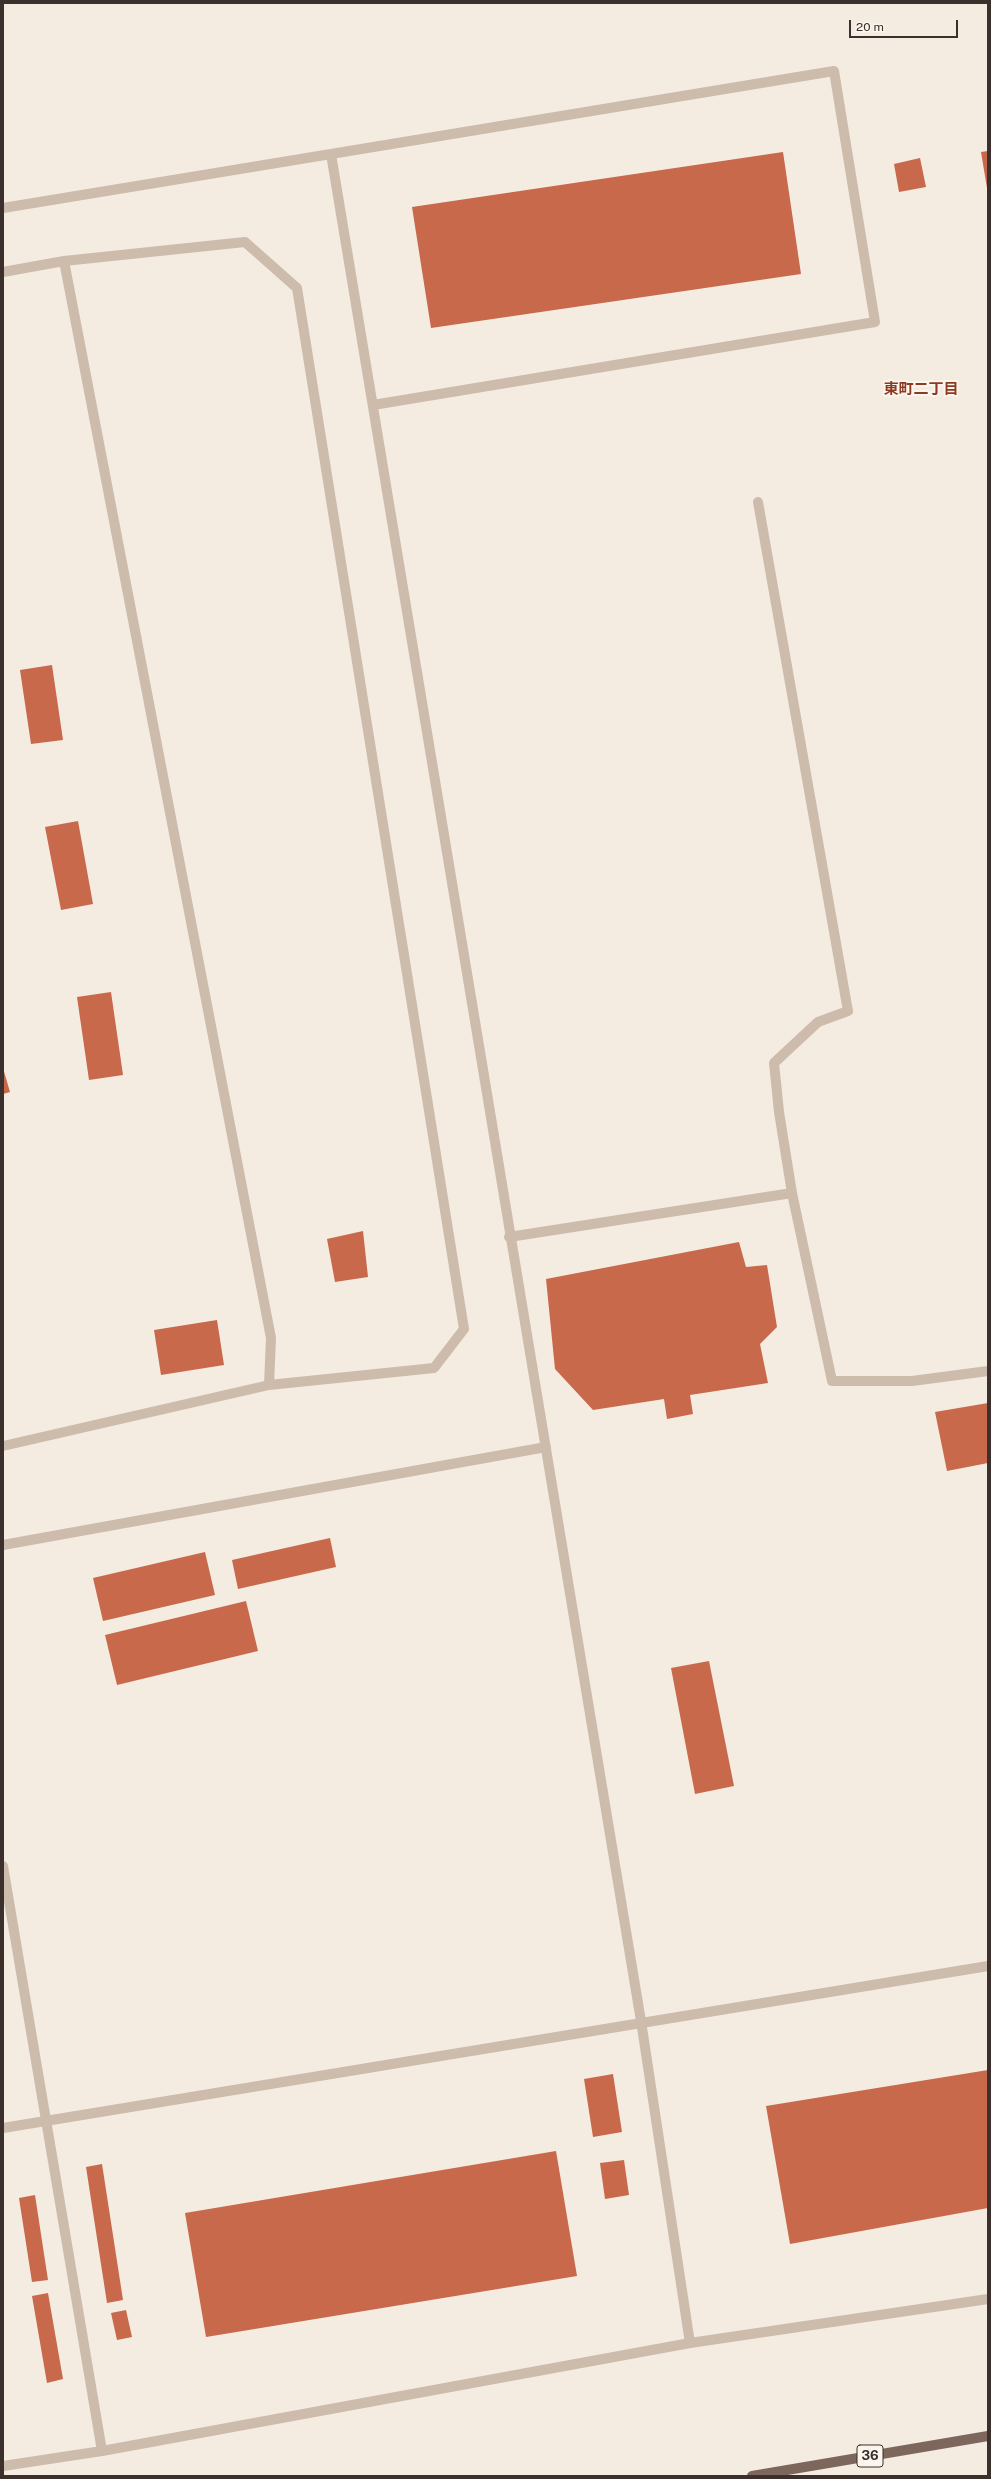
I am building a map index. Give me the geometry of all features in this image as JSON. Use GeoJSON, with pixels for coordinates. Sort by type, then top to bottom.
{"type":"FeatureCollection","features":[{"type":"Feature","properties":{"kind":"main road","name":"36"},"geometry":{"type":"LineString","coordinates":[[752,2476],[988,2436]]}},
{"type":"Feature","properties":{"kind":"street"},"geometry":{"type":"LineString","coordinates":[[3,208],[834,71],[875,322],[373,405]]}},
{"type":"Feature","properties":{"kind":"street"},"geometry":{"type":"LineString","coordinates":[[331,154],[509,1237],[546,1447],[641,2021],[690,2343]]}},
{"type":"Feature","properties":{"kind":"street"},"geometry":{"type":"LineString","coordinates":[[3,272],[64,261],[245,242],[297,288],[464,1329],[434,1368],[269,1385],[3,1446]]}},
{"type":"Feature","properties":{"kind":"street"},"geometry":{"type":"LineString","coordinates":[[64,261],[271,1338],[269,1385]]}},
{"type":"Feature","properties":{"kind":"street"},"geometry":{"type":"LineString","coordinates":[[758,502],[848,1011],[818,1022],[774,1064],[779,1112],[792,1193],[832,1381],[912,1381],[988,1371]]}},
{"type":"Feature","properties":{"kind":"street"},"geometry":{"type":"LineString","coordinates":[[509,1237],[792,1193]]}},
{"type":"Feature","properties":{"kind":"street"},"geometry":{"type":"LineString","coordinates":[[3,1545],[546,1447]]}},
{"type":"Feature","properties":{"kind":"street"},"geometry":{"type":"LineString","coordinates":[[3,1866],[102,2451]]}},
{"type":"Feature","properties":{"kind":"street"},"geometry":{"type":"LineString","coordinates":[[3,2128],[641,2021],[988,1966]]}},
{"type":"Feature","properties":{"kind":"street"},"geometry":{"type":"LineString","coordinates":[[3,2466],[102,2451],[690,2343],[988,2299]]}},
{"type":"Feature","properties":{"kind":"building"},"geometry":{"type":"Polygon","coordinates":[[[988,151],[988,188],[987,188],[981,152],[988,151]]]}},
{"type":"Feature","properties":{"kind":"building"},"geometry":{"type":"Polygon","coordinates":[[[783,152],[801,274],[431,328],[412,207],[783,152]]]}},
{"type":"Feature","properties":{"kind":"building"},"geometry":{"type":"Polygon","coordinates":[[[920,158],[926,187],[899,192],[894,164],[920,158]]]}},
{"type":"Feature","properties":{"kind":"building"},"geometry":{"type":"Polygon","coordinates":[[[52,665],[63,740],[31,744],[20,670],[52,665]]]}},
{"type":"Feature","properties":{"kind":"building"},"geometry":{"type":"Polygon","coordinates":[[[78,821],[93,904],[61,910],[45,827],[78,821]]]}},
{"type":"Feature","properties":{"kind":"building"},"geometry":{"type":"Polygon","coordinates":[[[111,992],[123,1075],[89,1080],[77,997],[111,992]]]}},
{"type":"Feature","properties":{"kind":"building"},"geometry":{"type":"Polygon","coordinates":[[[3,1068],[10,1092],[3,1094],[3,1068]]]}},
{"type":"Feature","properties":{"kind":"building"},"geometry":{"type":"Polygon","coordinates":[[[363,1231],[368,1277],[335,1282],[327,1239],[363,1231]]]}},
{"type":"Feature","properties":{"kind":"building"},"geometry":{"type":"Polygon","coordinates":[[[739,1242],[746,1267],[767,1265],[777,1327],[760,1344],[768,1383],[690,1395],[693,1414],[667,1419],[664,1399],[593,1410],[555,1369],[546,1279],[739,1242]]]}},
{"type":"Feature","properties":{"kind":"building"},"geometry":{"type":"Polygon","coordinates":[[[217,1320],[224,1365],[161,1375],[154,1330],[217,1320]]]}},
{"type":"Feature","properties":{"kind":"building"},"geometry":{"type":"Polygon","coordinates":[[[988,1403],[988,1463],[947,1471],[935,1412],[988,1403]]]}},
{"type":"Feature","properties":{"kind":"building"},"geometry":{"type":"Polygon","coordinates":[[[330,1538],[336,1567],[238,1589],[232,1560],[330,1538]]]}},
{"type":"Feature","properties":{"kind":"building"},"geometry":{"type":"Polygon","coordinates":[[[205,1552],[215,1595],[103,1621],[93,1578],[205,1552]]]}},
{"type":"Feature","properties":{"kind":"building"},"geometry":{"type":"Polygon","coordinates":[[[246,1601],[258,1651],[117,1685],[105,1635],[246,1601]]]}},
{"type":"Feature","properties":{"kind":"building"},"geometry":{"type":"Polygon","coordinates":[[[709,1661],[734,1786],[695,1794],[671,1668],[709,1661]]]}},
{"type":"Feature","properties":{"kind":"building"},"geometry":{"type":"Polygon","coordinates":[[[988,2070],[988,2208],[790,2244],[766,2106],[988,2070]]]}},
{"type":"Feature","properties":{"kind":"building"},"geometry":{"type":"Polygon","coordinates":[[[613,2074],[622,2132],[593,2137],[584,2079],[613,2074]]]}},
{"type":"Feature","properties":{"kind":"building"},"geometry":{"type":"Polygon","coordinates":[[[556,2151],[577,2276],[206,2337],[185,2213],[556,2151]]]}},
{"type":"Feature","properties":{"kind":"building"},"geometry":{"type":"Polygon","coordinates":[[[624,2160],[629,2195],[605,2199],[600,2163],[624,2160]]]}},
{"type":"Feature","properties":{"kind":"building"},"geometry":{"type":"Polygon","coordinates":[[[102,2164],[123,2300],[107,2303],[86,2167],[102,2164]]]}},
{"type":"Feature","properties":{"kind":"building"},"geometry":{"type":"Polygon","coordinates":[[[35,2195],[48,2280],[32,2282],[19,2198],[35,2195]]]}},
{"type":"Feature","properties":{"kind":"building"},"geometry":{"type":"Polygon","coordinates":[[[48,2293],[63,2379],[47,2383],[32,2296],[48,2293]]]}},
{"type":"Feature","properties":{"kind":"building"},"geometry":{"type":"Polygon","coordinates":[[[126,2310],[132,2337],[117,2340],[111,2313],[126,2310]]]}},
{"type":"Feature","properties":{"kind":"district","name":"東町二丁目"},"geometry":{"type":"Point","coordinates":[921,389]}}]}
